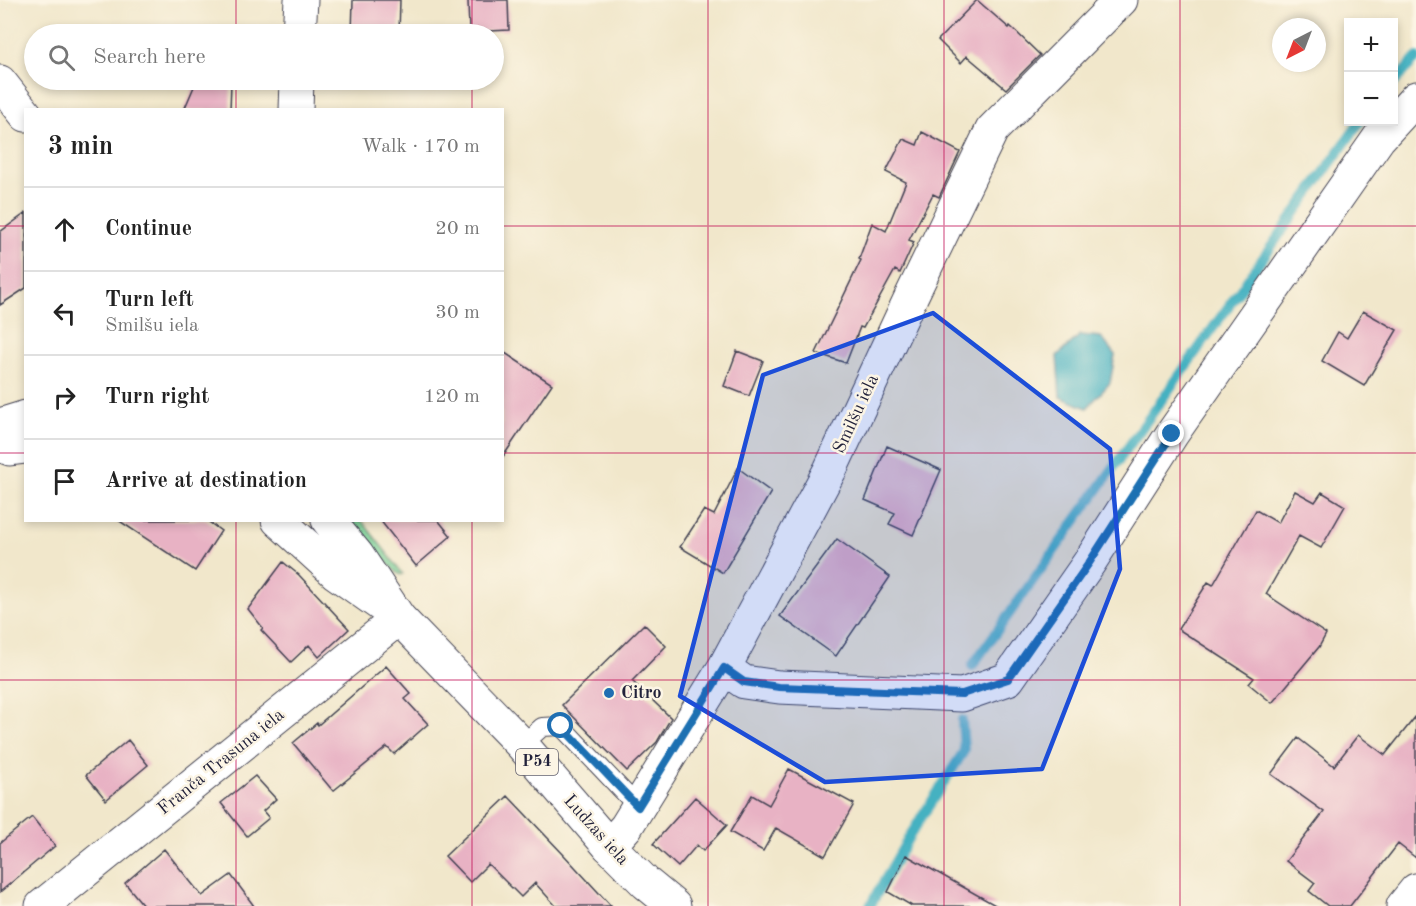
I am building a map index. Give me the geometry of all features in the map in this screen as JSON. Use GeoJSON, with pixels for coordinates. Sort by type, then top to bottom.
{"type":"FeatureCollection","features":[{"type":"Feature","properties":{"kind":"street"},"geometry":{"type":"LineString","coordinates":[[300,24],[301,0]]}},
{"type":"Feature","properties":{"kind":"street","name":"Smilšu iela"},"geometry":{"type":"LineString","coordinates":[[609,846],[626,827],[724,668],[830,470],[992,130],[1122,0]]}},
{"type":"Feature","properties":{"kind":"street"},"geometry":{"type":"LineString","coordinates":[[0,82],[24,112]]}},
{"type":"Feature","properties":{"kind":"street"},"geometry":{"type":"LineString","coordinates":[[296,108],[297,90]]}},
{"type":"Feature","properties":{"kind":"street"},"geometry":{"type":"LineString","coordinates":[[724,668],[744,682],[779,687],[962,694],[1008,679],[1089,563],[1172,434],[1379,138],[1416,98]]}},
{"type":"Feature","properties":{"kind":"street"},"geometry":{"type":"LineString","coordinates":[[0,425],[24,418]]}},
{"type":"Feature","properties":{"kind":"street"},"geometry":{"type":"LineString","coordinates":[[0,445],[10,449],[24,447]]}},
{"type":"Feature","properties":{"kind":"street","name":"Ludzas iela"},"geometry":{"type":"LineString","coordinates":[[280,522],[336,573],[399,618],[522,745],[609,846],[646,883],[674,906]]}},
{"type":"Feature","properties":{"kind":"street","name":"Ludzas iela"},"geometry":{"type":"LineString","coordinates":[[330,522],[357,555],[399,618]]}},
{"type":"Feature","properties":{"kind":"street","name":"Franča Trasuna iela"},"geometry":{"type":"LineString","coordinates":[[42,906],[399,618]]}},
{"type":"Feature","properties":{"kind":"street"},"geometry":{"type":"LineString","coordinates":[[1403,906],[1416,890]]}},
{"type":"Feature","properties":{"kind":"lane"},"geometry":{"type":"LineString","coordinates":[[522,745],[542,727],[561,726],[638,807]]}},
{"type":"Feature","properties":{"kind":"highlighted area"},"geometry":{"type":"Polygon","coordinates":[[[933,313],[1110,449],[1120,569],[1042,769],[825,782],[680,696],[763,375],[933,313]]]}},
{"type":"Feature","properties":{"kind":"green space"},"geometry":{"type":"Polygon","coordinates":[[[348,522],[363,522],[403,574],[397,573],[348,522]]]}},
{"type":"Feature","properties":{"kind":"water"},"geometry":{"type":"Polygon","coordinates":[[[1080,335],[1101,337],[1115,355],[1110,383],[1087,408],[1060,397],[1057,356],[1080,335]]]}},
{"type":"Feature","properties":{"kind":"building"},"geometry":{"type":"Polygon","coordinates":[[[353,0],[400,0],[399,24],[352,24],[353,0]]]}},
{"type":"Feature","properties":{"kind":"building"},"geometry":{"type":"Polygon","coordinates":[[[468,0],[508,0],[509,30],[504,30],[504,24],[469,24],[468,0]]]}},
{"type":"Feature","properties":{"kind":"building"},"geometry":{"type":"Polygon","coordinates":[[[977,0],[1009,28],[1010,26],[1040,55],[1006,89],[967,56],[961,63],[938,40],[977,0]]]}},
{"type":"Feature","properties":{"kind":"building"},"geometry":{"type":"Polygon","coordinates":[[[193,90],[231,90],[230,108],[185,108],[193,90]]]}},
{"type":"Feature","properties":{"kind":"building"},"geometry":{"type":"Polygon","coordinates":[[[922,132],[960,152],[939,197],[933,194],[909,240],[914,242],[900,273],[895,270],[863,328],[860,327],[846,363],[816,353],[861,260],[859,259],[872,223],[886,231],[906,182],[886,172],[903,139],[917,145],[922,132]]]}},
{"type":"Feature","properties":{"kind":"building"},"geometry":{"type":"Polygon","coordinates":[[[24,214],[24,289],[0,305],[0,232],[24,214]]]}},
{"type":"Feature","properties":{"kind":"building"},"geometry":{"type":"Polygon","coordinates":[[[1363,311],[1397,330],[1364,386],[1322,361],[1338,332],[1347,338],[1363,311]]]}},
{"type":"Feature","properties":{"kind":"building"},"geometry":{"type":"Polygon","coordinates":[[[737,351],[763,361],[749,396],[724,386],[737,351]]]}},
{"type":"Feature","properties":{"kind":"building"},"geometry":{"type":"Polygon","coordinates":[[[504,352],[552,384],[504,455],[504,352]]]}},
{"type":"Feature","properties":{"kind":"building"},"geometry":{"type":"Polygon","coordinates":[[[887,446],[941,470],[913,535],[889,524],[895,513],[865,500],[887,446]]]}},
{"type":"Feature","properties":{"kind":"building"},"geometry":{"type":"Polygon","coordinates":[[[738,468],[771,492],[723,573],[680,547],[704,510],[714,515],[738,468]]]}},
{"type":"Feature","properties":{"kind":"building"},"geometry":{"type":"Polygon","coordinates":[[[1295,491],[1315,502],[1322,492],[1345,506],[1321,548],[1299,536],[1266,594],[1326,634],[1319,647],[1272,703],[1249,684],[1254,678],[1178,629],[1208,582],[1213,585],[1256,510],[1278,523],[1295,491]]]}},
{"type":"Feature","properties":{"kind":"building"},"geometry":{"type":"Polygon","coordinates":[[[121,522],[209,522],[221,531],[195,571],[121,522]]]}},
{"type":"Feature","properties":{"kind":"building"},"geometry":{"type":"Polygon","coordinates":[[[382,522],[440,522],[451,536],[416,566],[382,522]]]}},
{"type":"Feature","properties":{"kind":"building"},"geometry":{"type":"Polygon","coordinates":[[[837,539],[890,577],[836,656],[780,616],[837,539]]]}},
{"type":"Feature","properties":{"kind":"building"},"geometry":{"type":"Polygon","coordinates":[[[283,562],[299,575],[349,629],[319,657],[309,645],[291,662],[261,630],[263,628],[248,609],[283,562]]]}},
{"type":"Feature","properties":{"kind":"building","name":"Citro"},"geometry":{"type":"Polygon","coordinates":[[[644,624],[666,646],[632,681],[671,718],[657,742],[627,771],[562,705],[644,624]]]}},
{"type":"Feature","properties":{"kind":"building"},"geometry":{"type":"Polygon","coordinates":[[[386,666],[411,694],[405,699],[428,724],[394,754],[387,747],[333,791],[293,743],[317,723],[318,725],[386,666]]]}},
{"type":"Feature","properties":{"kind":"building"},"geometry":{"type":"Polygon","coordinates":[[[1416,716],[1416,858],[1398,844],[1350,906],[1328,906],[1309,891],[1315,883],[1286,861],[1324,812],[1271,774],[1298,738],[1334,766],[1358,735],[1385,755],[1416,716]]]}},
{"type":"Feature","properties":{"kind":"building"},"geometry":{"type":"Polygon","coordinates":[[[128,740],[148,765],[106,800],[86,775],[128,740]]]}},
{"type":"Feature","properties":{"kind":"building"},"geometry":{"type":"Polygon","coordinates":[[[789,769],[854,804],[825,856],[776,828],[763,851],[730,832],[752,795],[769,805],[789,769]]]}},
{"type":"Feature","properties":{"kind":"building"},"geometry":{"type":"Polygon","coordinates":[[[255,776],[276,799],[263,811],[269,818],[247,836],[221,803],[255,776]]]}},
{"type":"Feature","properties":{"kind":"building"},"geometry":{"type":"Polygon","coordinates":[[[508,796],[611,906],[556,906],[535,883],[521,897],[488,864],[470,882],[445,856],[508,796]]]}},
{"type":"Feature","properties":{"kind":"building"},"geometry":{"type":"Polygon","coordinates":[[[695,797],[727,825],[703,851],[697,845],[678,867],[653,844],[695,797]]]}},
{"type":"Feature","properties":{"kind":"building"},"geometry":{"type":"Polygon","coordinates":[[[32,817],[55,846],[0,892],[0,843],[32,817]]]}},
{"type":"Feature","properties":{"kind":"building"},"geometry":{"type":"Polygon","coordinates":[[[164,849],[202,896],[231,875],[254,906],[144,906],[125,883],[164,849]]]}},
{"type":"Feature","properties":{"kind":"building"},"geometry":{"type":"Polygon","coordinates":[[[906,855],[997,906],[912,906],[888,892],[906,855]]]}},
{"type":"Feature","properties":{"kind":"waterway"},"geometry":{"type":"LineString","coordinates":[[1398,78],[1416,58]]}},
{"type":"Feature","properties":{"kind":"waterway"},"geometry":{"type":"LineString","coordinates":[[972,666],[1357,126]]}},
{"type":"Feature","properties":{"kind":"waterway"},"geometry":{"type":"LineString","coordinates":[[870,906],[909,837],[964,751],[962,720]]}},
{"type":"Feature","properties":{"kind":"place","name":"Citro"},"geometry":{"type":"Point","coordinates":[609,693]}},
{"type":"Feature","properties":{"kind":"route"},"geometry":{"type":"LineString","coordinates":[[561,726],[638,807],[724,668],[744,682],[779,687],[962,694],[1008,679],[1089,563],[1172,434]]}}]}
